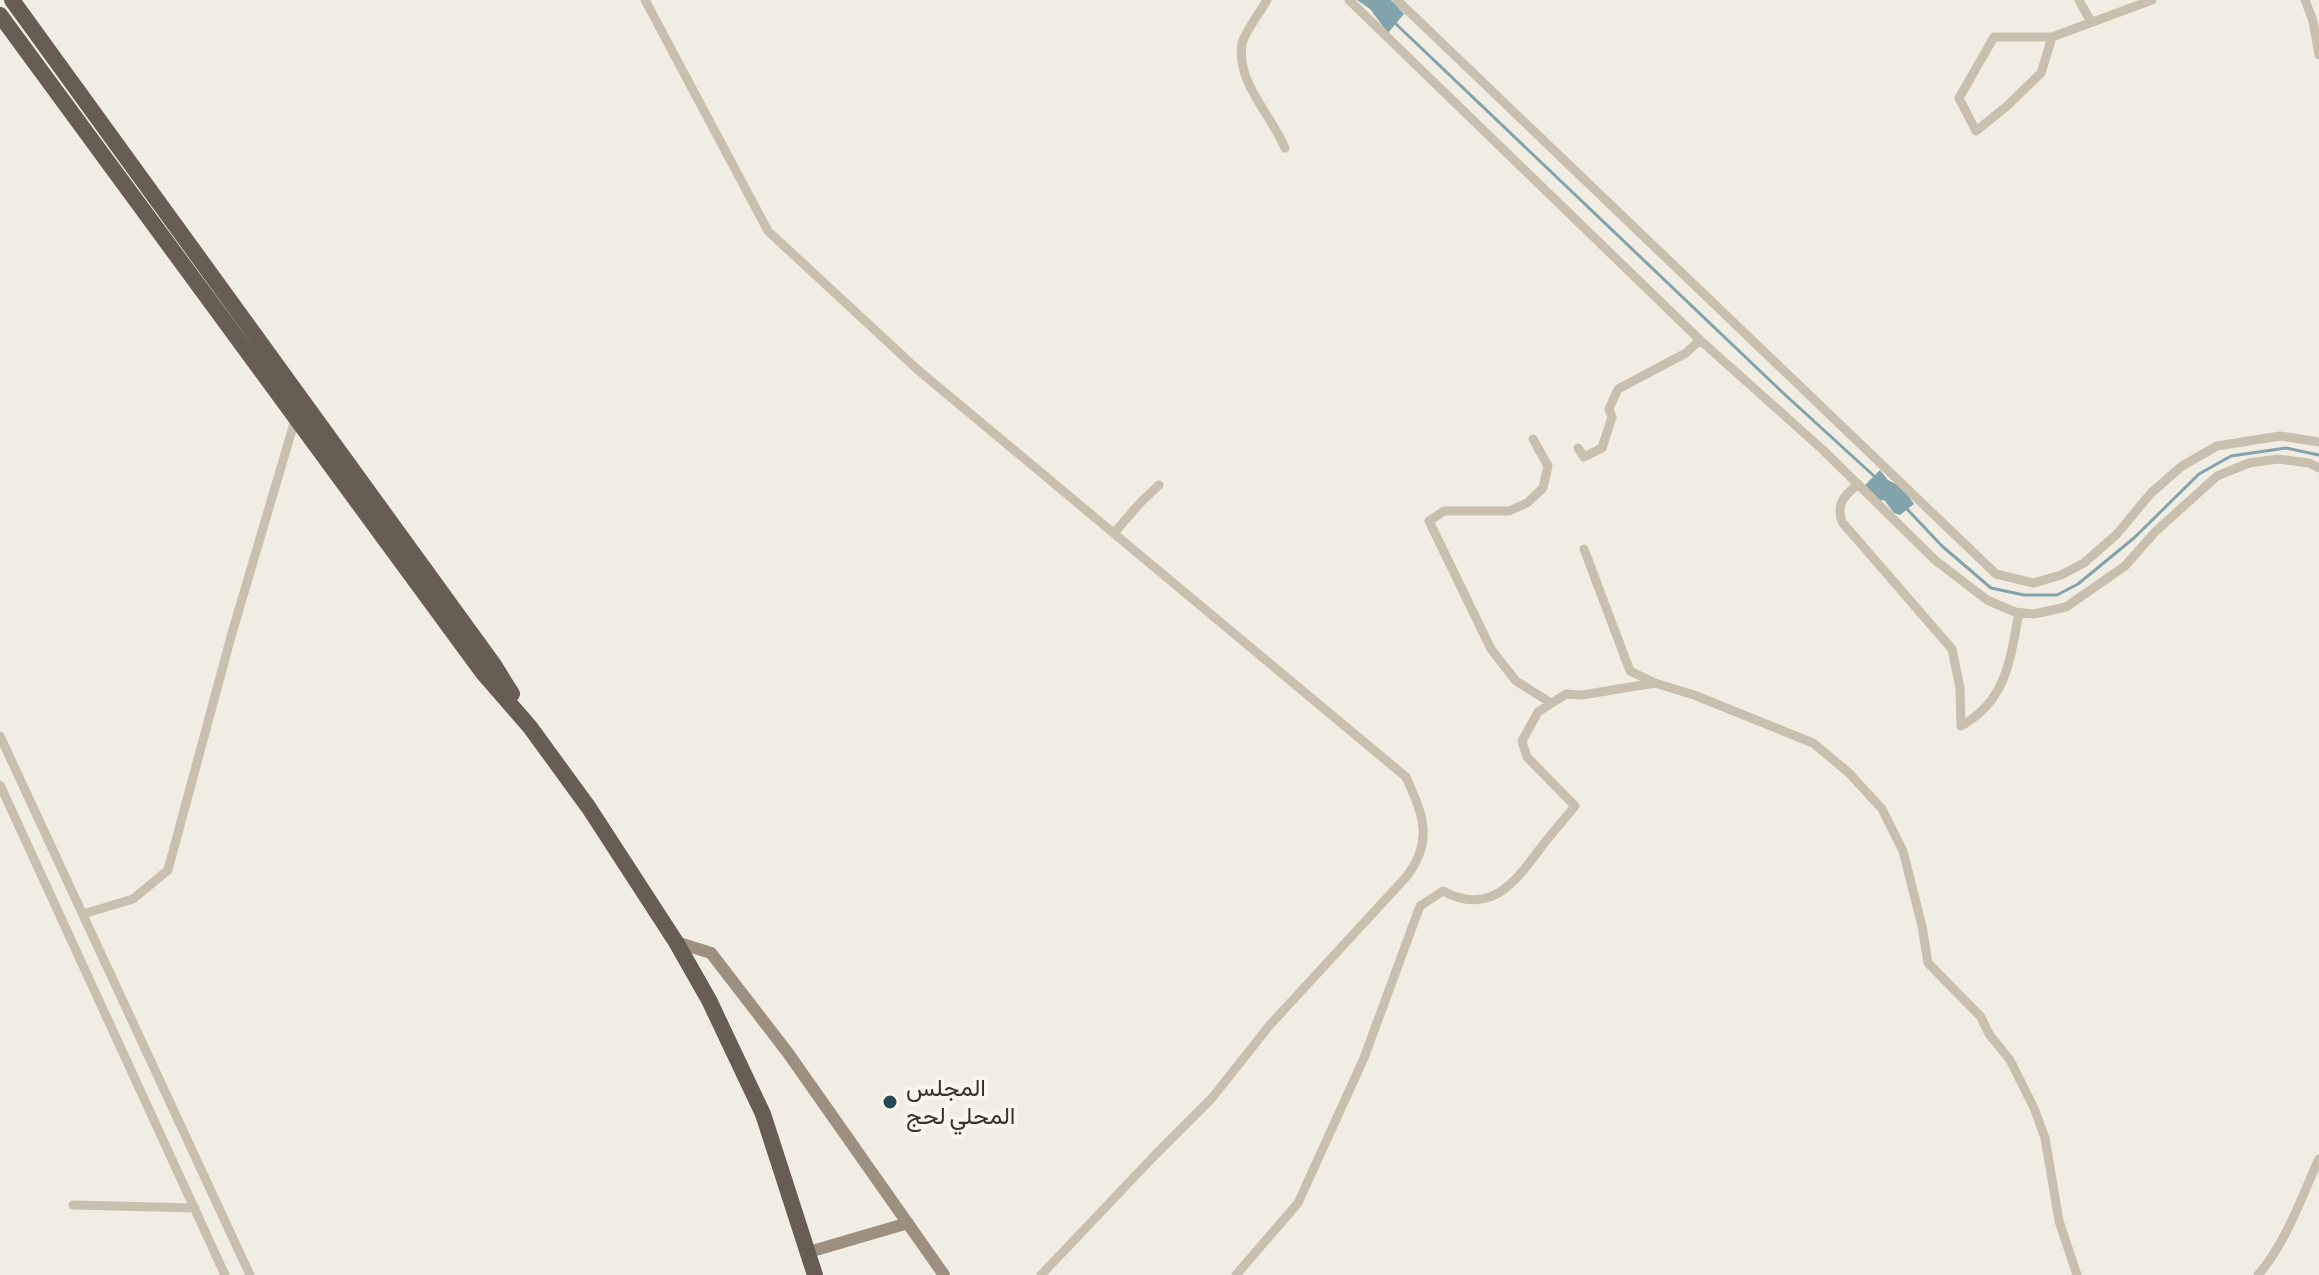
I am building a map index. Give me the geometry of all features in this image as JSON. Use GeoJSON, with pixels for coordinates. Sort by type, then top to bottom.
{"type":"FeatureCollection","features":[{"type":"Feature","properties":{"kind":"highway"},"geometry":{"type":"LineString","coordinates":[[12,0],[494,665],[530,727],[619,852],[676,942],[722,1025],[763,1114],[815,1275]]}},
{"type":"Feature","properties":{"kind":"highway"},"geometry":{"type":"LineString","coordinates":[[0,15],[483,673],[530,727]]}},
{"type":"Feature","properties":{"kind":"main road"},"geometry":{"type":"LineString","coordinates":[[676,942],[711,953],[788,1053],[944,1275]]}},
{"type":"Feature","properties":{"kind":"main road"},"geometry":{"type":"LineString","coordinates":[[809,1252],[908,1223]]}},
{"type":"Feature","properties":{"kind":"street"},"geometry":{"type":"LineString","coordinates":[[645,0],[768,231],[918,370],[1406,777],[1423,815],[1421,858],[1269,1026],[1212,1098],[1041,1275]]}},
{"type":"Feature","properties":{"kind":"street"},"geometry":{"type":"LineString","coordinates":[[1267,0],[1242,41],[1242,70],[1277,127],[1285,148]]}},
{"type":"Feature","properties":{"kind":"street"},"geometry":{"type":"LineString","coordinates":[[1349,0],[1700,340],[1823,450],[1935,560],[1987,600],[2019,613],[2034,614],[2066,607],[2125,566],[2155,532],[2217,476],[2249,463],[2278,459],[2309,463],[2319,468]]}},
{"type":"Feature","properties":{"kind":"street"},"geometry":{"type":"LineString","coordinates":[[1397,0],[1996,574],[2034,583],[2061,575],[2084,563],[2117,534],[2151,493],[2182,466],[2217,446],[2280,436],[2319,442]]}},
{"type":"Feature","properties":{"kind":"street"},"geometry":{"type":"LineString","coordinates":[[2079,0],[2091,22]]}},
{"type":"Feature","properties":{"kind":"street"},"geometry":{"type":"LineString","coordinates":[[2052,37],[2041,73],[1976,131],[1959,98],[1994,37],[2052,37],[2152,0]]}},
{"type":"Feature","properties":{"kind":"street"},"geometry":{"type":"LineString","coordinates":[[2305,0],[2313,21],[2319,55]]}},
{"type":"Feature","properties":{"kind":"street"},"geometry":{"type":"LineString","coordinates":[[1578,448],[1584,457],[1602,448],[1612,417],[1609,409],[1618,389],[1686,353],[1700,340]]}},
{"type":"Feature","properties":{"kind":"street"},"geometry":{"type":"LineString","coordinates":[[83,914],[133,899],[168,870],[232,633],[295,420]]}},
{"type":"Feature","properties":{"kind":"street"},"geometry":{"type":"LineString","coordinates":[[1533,439],[1548,466],[1543,488],[1527,503],[1509,511],[1444,511],[1429,521],[1491,649],[1516,681],[1551,703]]}},
{"type":"Feature","properties":{"kind":"street"},"geometry":{"type":"LineString","coordinates":[[1858,484],[1841,499],[1839,511],[1842,522],[1952,649],[1960,688],[1961,726],[1978,717],[2007,674],[2019,613]]}},
{"type":"Feature","properties":{"kind":"street"},"geometry":{"type":"LineString","coordinates":[[1114,533],[1159,485]]}},
{"type":"Feature","properties":{"kind":"street"},"geometry":{"type":"LineString","coordinates":[[1584,549],[1630,671],[1813,743],[1849,773],[1882,809],[1903,851],[1928,963],[1981,1017],[1989,1034],[2010,1060],[2034,1108],[2045,1138],[2059,1221],[2077,1275]]}},
{"type":"Feature","properties":{"kind":"street"},"geometry":{"type":"LineString","coordinates":[[1236,1275],[1298,1203],[1364,1058],[1420,906],[1443,891],[1454,898],[1479,900],[1500,892],[1522,875],[1575,806],[1527,757],[1522,741],[1538,712],[1566,694],[1582,695],[1655,683]]}},
{"type":"Feature","properties":{"kind":"street"},"geometry":{"type":"LineString","coordinates":[[0,736],[250,1275]]}},
{"type":"Feature","properties":{"kind":"street"},"geometry":{"type":"LineString","coordinates":[[0,785],[225,1275]]}},
{"type":"Feature","properties":{"kind":"street"},"geometry":{"type":"LineString","coordinates":[[2258,1275],[2282,1239],[2319,1159]]}},
{"type":"Feature","properties":{"kind":"street"},"geometry":{"type":"LineString","coordinates":[[73,1205],[195,1208]]}},
{"type":"Feature","properties":{"kind":"water"},"geometry":{"type":"Polygon","coordinates":[[[1357,0],[1391,0],[1404,14],[1388,33],[1370,9],[1357,0]]]}},
{"type":"Feature","properties":{"kind":"water"},"geometry":{"type":"Polygon","coordinates":[[[1880,470],[1888,480],[1902,487],[1914,504],[1900,515],[1894,513],[1884,500],[1878,501],[1865,485],[1880,470]]]}},
{"type":"Feature","properties":{"kind":"waterway"},"geometry":{"type":"LineString","coordinates":[[1396,24],[1874,476]]}},
{"type":"Feature","properties":{"kind":"waterway"},"geometry":{"type":"LineString","coordinates":[[1907,509],[1942,546],[1991,588],[2024,595],[2057,595],[2078,584],[2134,538],[2199,474],[2231,456],[2286,448],[2319,455]]}},
{"type":"Feature","properties":{"kind":"place","name":"المجلس المحلي لحج"},"geometry":{"type":"Point","coordinates":[890,1102]}}]}
